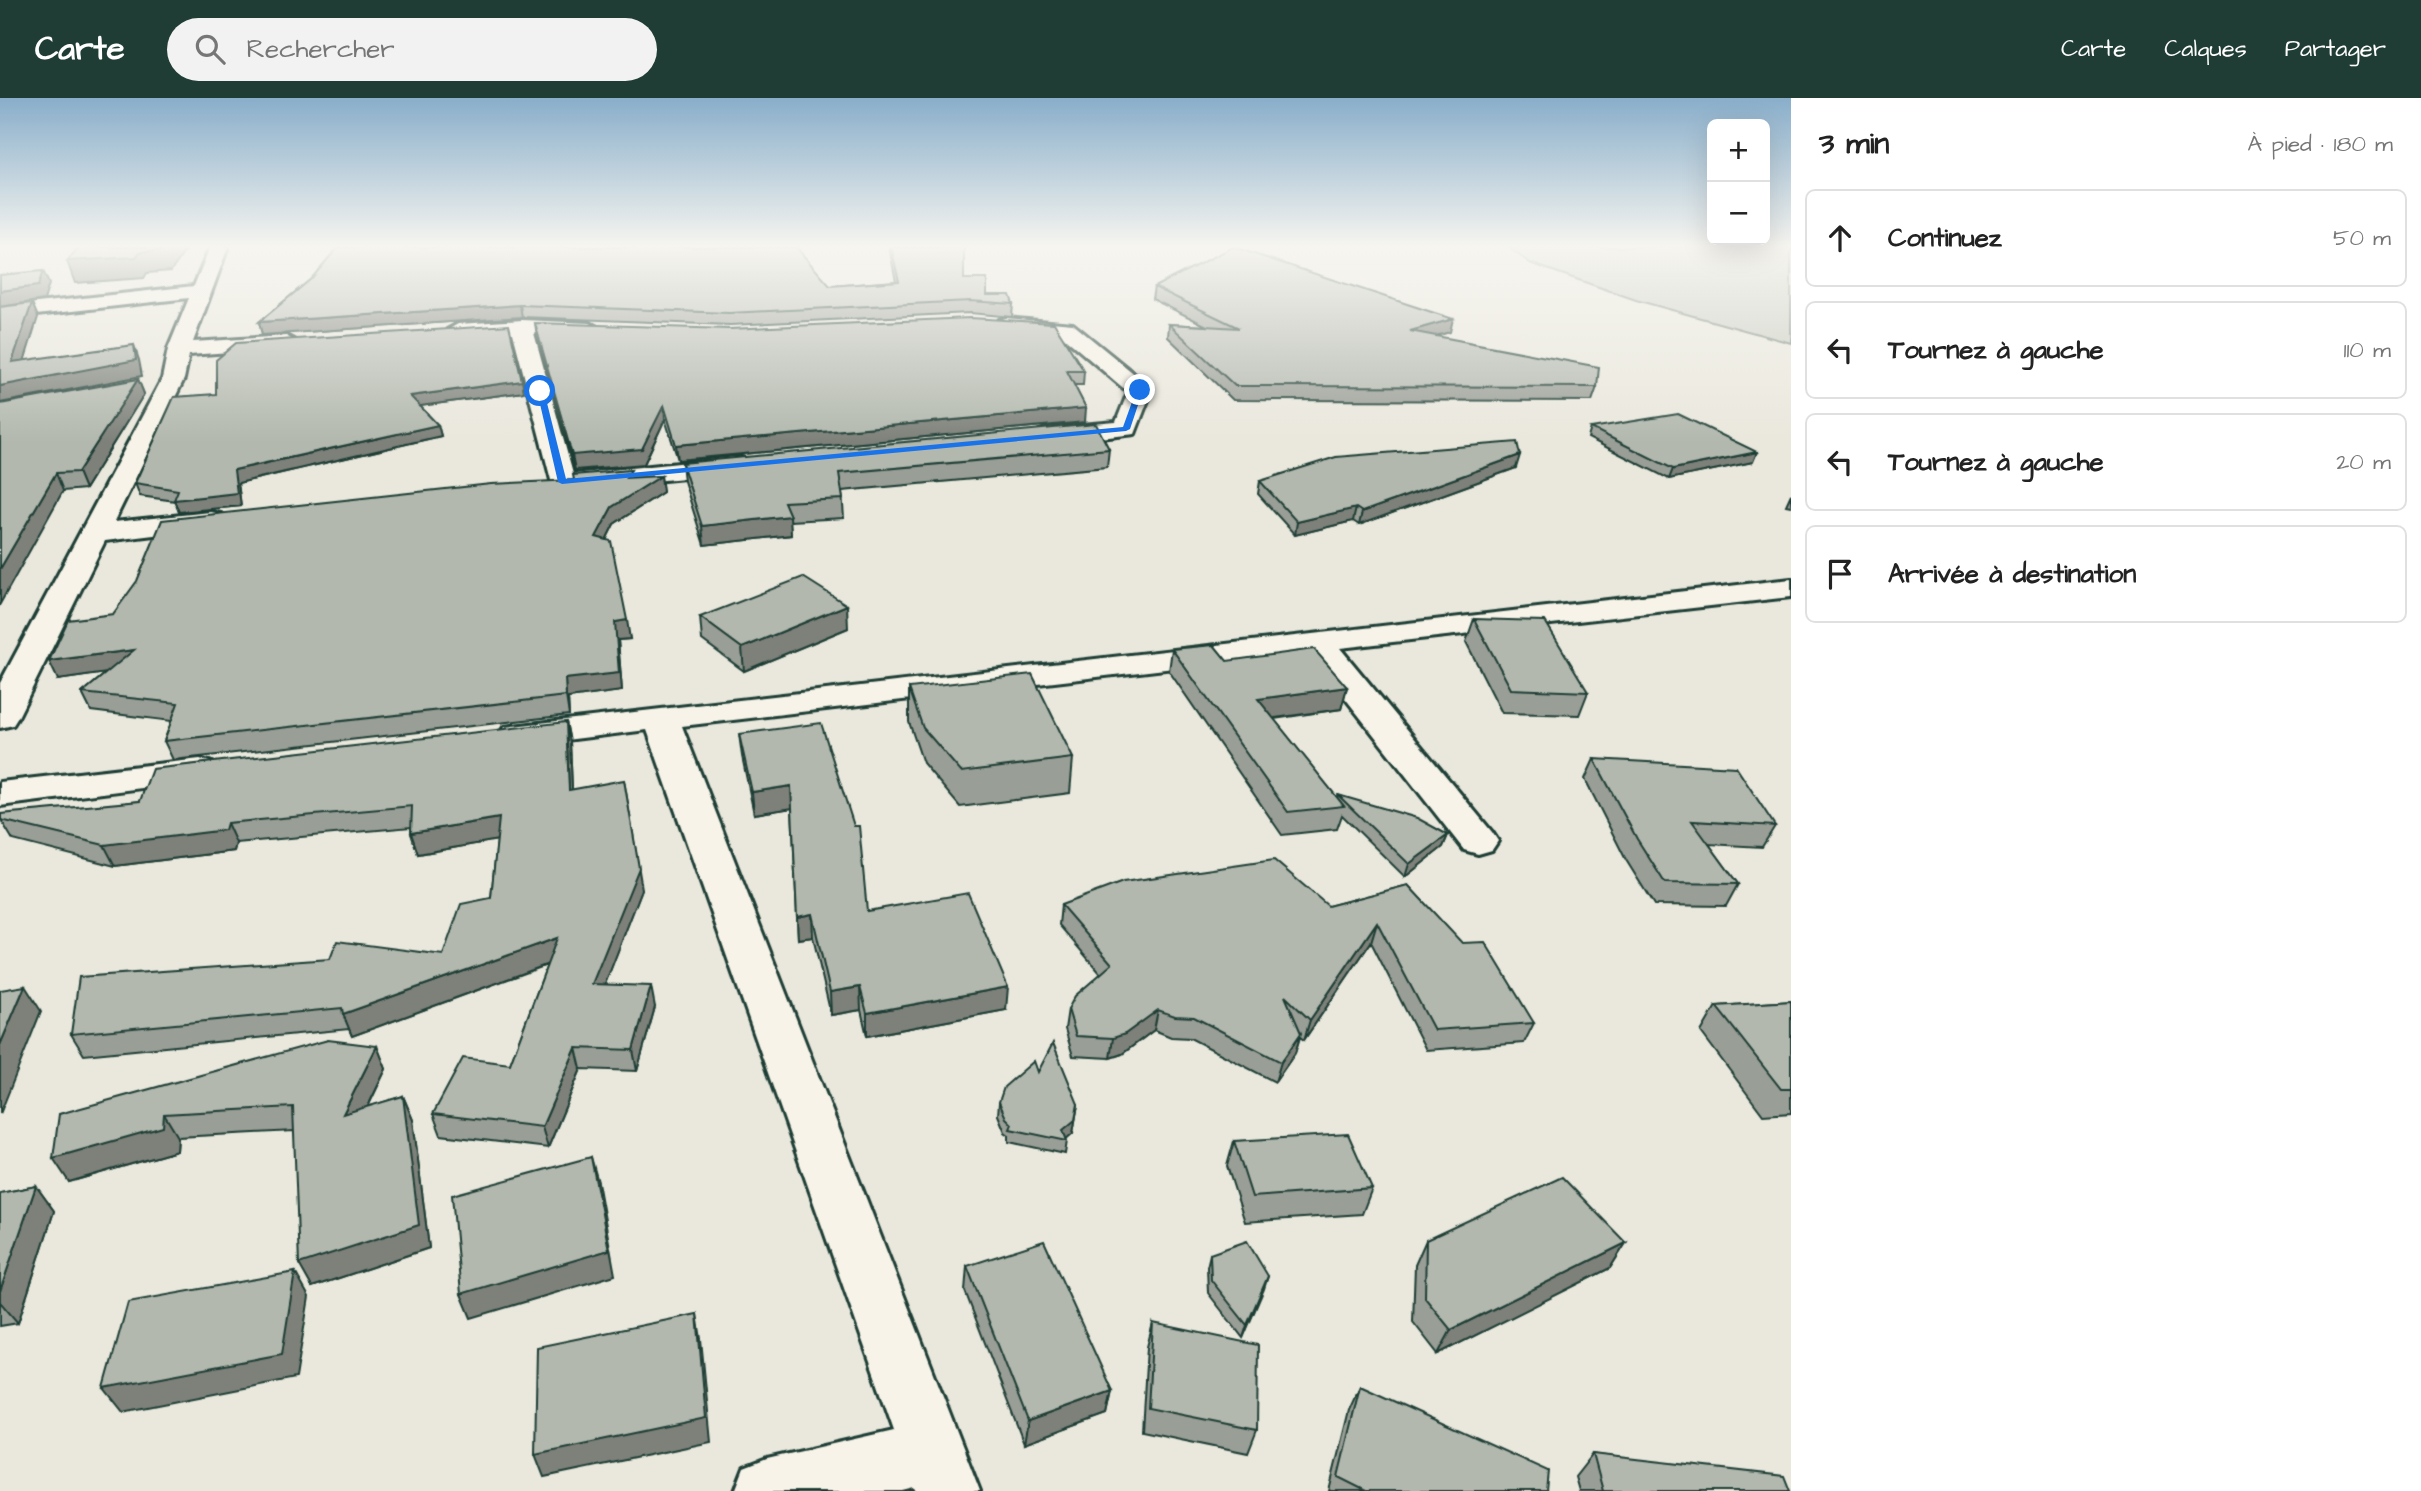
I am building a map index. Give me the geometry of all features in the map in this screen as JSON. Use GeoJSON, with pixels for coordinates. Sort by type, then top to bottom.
{"type":"FeatureCollection","features":[{"type":"Feature","properties":{"kind":"street"},"geometry":{"type":"LineString","coordinates":[[0,716],[173,379],[178,349],[191,312]]}},
{"type":"Feature","properties":{"kind":"street"},"geometry":{"type":"LineString","coordinates":[[984,323],[1066,328],[1140,390],[1126,429],[1030,438]]}},
{"type":"Feature","properties":{"kind":"street"},"geometry":{"type":"LineString","coordinates":[[440,331],[522,326],[620,330]]}},
{"type":"Feature","properties":{"kind":"street"},"geometry":{"type":"LineString","coordinates":[[522,326],[562,482]]}},
{"type":"Feature","properties":{"kind":"street"},"geometry":{"type":"LineString","coordinates":[[178,349],[316,340]]}},
{"type":"Feature","properties":{"kind":"street"},"geometry":{"type":"LineString","coordinates":[[147,384],[173,379]]}},
{"type":"Feature","properties":{"kind":"street"},"geometry":{"type":"LineString","coordinates":[[535,485],[755,464]]}},
{"type":"Feature","properties":{"kind":"street"},"geometry":{"type":"LineString","coordinates":[[95,533],[232,518]]}},
{"type":"Feature","properties":{"kind":"street"},"geometry":{"type":"LineString","coordinates":[[482,739],[1791,588]]}},
{"type":"Feature","properties":{"kind":"street"},"geometry":{"type":"LineString","coordinates":[[1317,641],[1478,841]]}},
{"type":"Feature","properties":{"kind":"street"},"geometry":{"type":"LineString","coordinates":[[661,719],[942,1472],[767,1491]]}},
{"type":"Feature","properties":{"kind":"street"},"geometry":{"type":"LineString","coordinates":[[0,794],[234,767]]}},
{"type":"Feature","properties":{"kind":"shaded area"},"geometry":{"type":"Polygon","coordinates":[[[1679,312],[1791,312],[1791,343],[1679,312]]]}},
{"type":"Feature","properties":{"kind":"building"},"geometry":{"type":"Polygon","coordinates":[[[0,312],[29,312],[12,362],[134,345],[136,360],[0,386],[0,312]]]}},
{"type":"Feature","properties":{"kind":"building"},"geometry":{"type":"Polygon","coordinates":[[[271,312],[412,312],[259,322],[271,312]]]}},
{"type":"Feature","properties":{"kind":"building"},"geometry":{"type":"Polygon","coordinates":[[[1206,312],[1432,312],[1453,319],[1410,331],[1599,367],[1597,387],[1235,386],[1169,324],[1239,328],[1206,312]]]}},
{"type":"Feature","properties":{"kind":"building"},"geometry":{"type":"Polygon","coordinates":[[[970,318],[1054,323],[1084,371],[1067,371],[1086,408],[676,445],[664,405],[642,449],[572,455],[535,323],[729,329],[970,318]]]}},
{"type":"Feature","properties":{"kind":"building"},"geometry":{"type":"Polygon","coordinates":[[[509,325],[522,381],[410,396],[438,425],[234,470],[237,493],[174,500],[178,490],[135,483],[174,397],[216,394],[216,360],[236,343],[509,325]]]}},
{"type":"Feature","properties":{"kind":"building"},"geometry":{"type":"Polygon","coordinates":[[[138,379],[78,472],[56,473],[0,569],[0,404],[138,379]]]}},
{"type":"Feature","properties":{"kind":"building"},"geometry":{"type":"Polygon","coordinates":[[[1678,414],[1757,452],[1673,469],[1591,428],[1678,414]]]}},
{"type":"Feature","properties":{"kind":"building"},"geometry":{"type":"Polygon","coordinates":[[[1096,424],[1109,449],[839,473],[843,499],[784,502],[790,516],[702,526],[682,463],[1096,424]]]}},
{"type":"Feature","properties":{"kind":"building"},"geometry":{"type":"Polygon","coordinates":[[[1517,442],[1520,455],[1362,512],[1356,508],[1297,522],[1260,481],[1336,457],[1517,442]]]}},
{"type":"Feature","properties":{"kind":"building"},"geometry":{"type":"Polygon","coordinates":[[[631,470],[626,478],[661,476],[612,507],[596,537],[611,541],[627,620],[615,622],[619,673],[565,679],[566,696],[164,741],[178,703],[82,693],[134,650],[49,661],[68,620],[113,614],[137,581],[162,520],[491,484],[574,480],[573,475],[631,470]]]}},
{"type":"Feature","properties":{"kind":"building"},"geometry":{"type":"Polygon","coordinates":[[[803,577],[847,605],[742,648],[700,617],[803,577]]]}},
{"type":"Feature","properties":{"kind":"building"},"geometry":{"type":"Polygon","coordinates":[[[1474,619],[1545,621],[1588,692],[1511,689],[1474,619]]]}},
{"type":"Feature","properties":{"kind":"building"},"geometry":{"type":"Polygon","coordinates":[[[1214,645],[1227,661],[1314,649],[1347,687],[1258,699],[1344,806],[1288,812],[1172,649],[1214,645]]]}},
{"type":"Feature","properties":{"kind":"building"},"geometry":{"type":"Polygon","coordinates":[[[1032,674],[1073,758],[961,772],[923,728],[909,688],[1032,674]]]}},
{"type":"Feature","properties":{"kind":"building"},"geometry":{"type":"Polygon","coordinates":[[[566,722],[569,790],[624,780],[639,868],[592,984],[651,986],[633,1050],[576,1048],[542,1127],[433,1114],[463,1058],[510,1064],[557,938],[343,1014],[342,1008],[71,1034],[79,977],[330,959],[337,941],[443,955],[461,904],[491,898],[499,818],[411,833],[412,806],[227,823],[225,830],[104,845],[1,820],[1,814],[140,801],[152,769],[566,722]]]}},
{"type":"Feature","properties":{"kind":"building"},"geometry":{"type":"Polygon","coordinates":[[[821,723],[854,826],[859,826],[867,911],[968,893],[1008,987],[867,1013],[860,987],[830,992],[812,914],[797,917],[791,786],[752,792],[739,734],[821,723]]]}},
{"type":"Feature","properties":{"kind":"building"},"geometry":{"type":"Polygon","coordinates":[[[1594,759],[1736,767],[1775,826],[1692,821],[1738,884],[1665,883],[1637,839],[1594,759]]]}},
{"type":"Feature","properties":{"kind":"building"},"geometry":{"type":"Polygon","coordinates":[[[1338,795],[1417,818],[1448,835],[1409,864],[1338,795]]]}},
{"type":"Feature","properties":{"kind":"building"},"geometry":{"type":"Polygon","coordinates":[[[1274,860],[1328,906],[1408,885],[1462,943],[1485,942],[1534,1023],[1434,1030],[1377,922],[1310,1020],[1285,996],[1301,1033],[1281,1062],[1194,1017],[1175,1016],[1158,1010],[1125,1034],[1113,1038],[1076,1036],[1068,1009],[1075,996],[1112,964],[1061,905],[1123,882],[1274,860]]]}},
{"type":"Feature","properties":{"kind":"building"},"geometry":{"type":"Polygon","coordinates":[[[25,986],[0,1045],[0,990],[25,986]]]}},
{"type":"Feature","properties":{"kind":"building"},"geometry":{"type":"Polygon","coordinates":[[[1791,1001],[1791,1089],[1781,1089],[1716,1006],[1791,1001]]]}},
{"type":"Feature","properties":{"kind":"building"},"geometry":{"type":"Polygon","coordinates":[[[328,1040],[377,1046],[343,1114],[403,1096],[419,1225],[299,1264],[293,1107],[164,1114],[163,1127],[53,1158],[59,1114],[328,1040]]]}},
{"type":"Feature","properties":{"kind":"building"},"geometry":{"type":"Polygon","coordinates":[[[1053,1043],[1078,1104],[1075,1120],[1063,1130],[1067,1141],[1010,1129],[1012,1124],[1006,1118],[999,1102],[1004,1087],[1034,1061],[1038,1072],[1053,1043]]]}},
{"type":"Feature","properties":{"kind":"building"},"geometry":{"type":"Polygon","coordinates":[[[1348,1134],[1372,1188],[1252,1197],[1234,1141],[1348,1134]]]}},
{"type":"Feature","properties":{"kind":"building"},"geometry":{"type":"Polygon","coordinates":[[[591,1157],[609,1250],[461,1294],[452,1195],[591,1157]]]}},
{"type":"Feature","properties":{"kind":"building"},"geometry":{"type":"Polygon","coordinates":[[[1562,1177],[1626,1243],[1451,1330],[1425,1298],[1426,1240],[1562,1177]]]}},
{"type":"Feature","properties":{"kind":"building"},"geometry":{"type":"Polygon","coordinates":[[[36,1186],[0,1291],[0,1193],[36,1186]]]}},
{"type":"Feature","properties":{"kind":"building"},"geometry":{"type":"Polygon","coordinates":[[[1044,1241],[1112,1391],[1028,1421],[967,1266],[1044,1241]]]}},
{"type":"Feature","properties":{"kind":"building"},"geometry":{"type":"Polygon","coordinates":[[[1247,1241],[1268,1276],[1247,1325],[1211,1280],[1210,1254],[1247,1241]]]}},
{"type":"Feature","properties":{"kind":"building"},"geometry":{"type":"Polygon","coordinates":[[[295,1272],[282,1354],[104,1388],[128,1302],[295,1272]]]}},
{"type":"Feature","properties":{"kind":"building"},"geometry":{"type":"Polygon","coordinates":[[[697,1314],[706,1418],[535,1454],[537,1347],[697,1314]]]}},
{"type":"Feature","properties":{"kind":"building"},"geometry":{"type":"Polygon","coordinates":[[[1153,1323],[1258,1345],[1257,1430],[1148,1408],[1153,1323]]]}},
{"type":"Feature","properties":{"kind":"building"},"geometry":{"type":"Polygon","coordinates":[[[1360,1386],[1548,1471],[1546,1491],[1366,1491],[1338,1477],[1360,1386]]]}},
{"type":"Feature","properties":{"kind":"building"},"geometry":{"type":"Polygon","coordinates":[[[1593,1454],[1784,1476],[1790,1491],[1603,1491],[1593,1454]]]}},
{"type":"Feature","properties":{"kind":"route"},"geometry":{"type":"LineString","coordinates":[[540,391],[562,482],[1126,429],[1140,390]]}}]}
